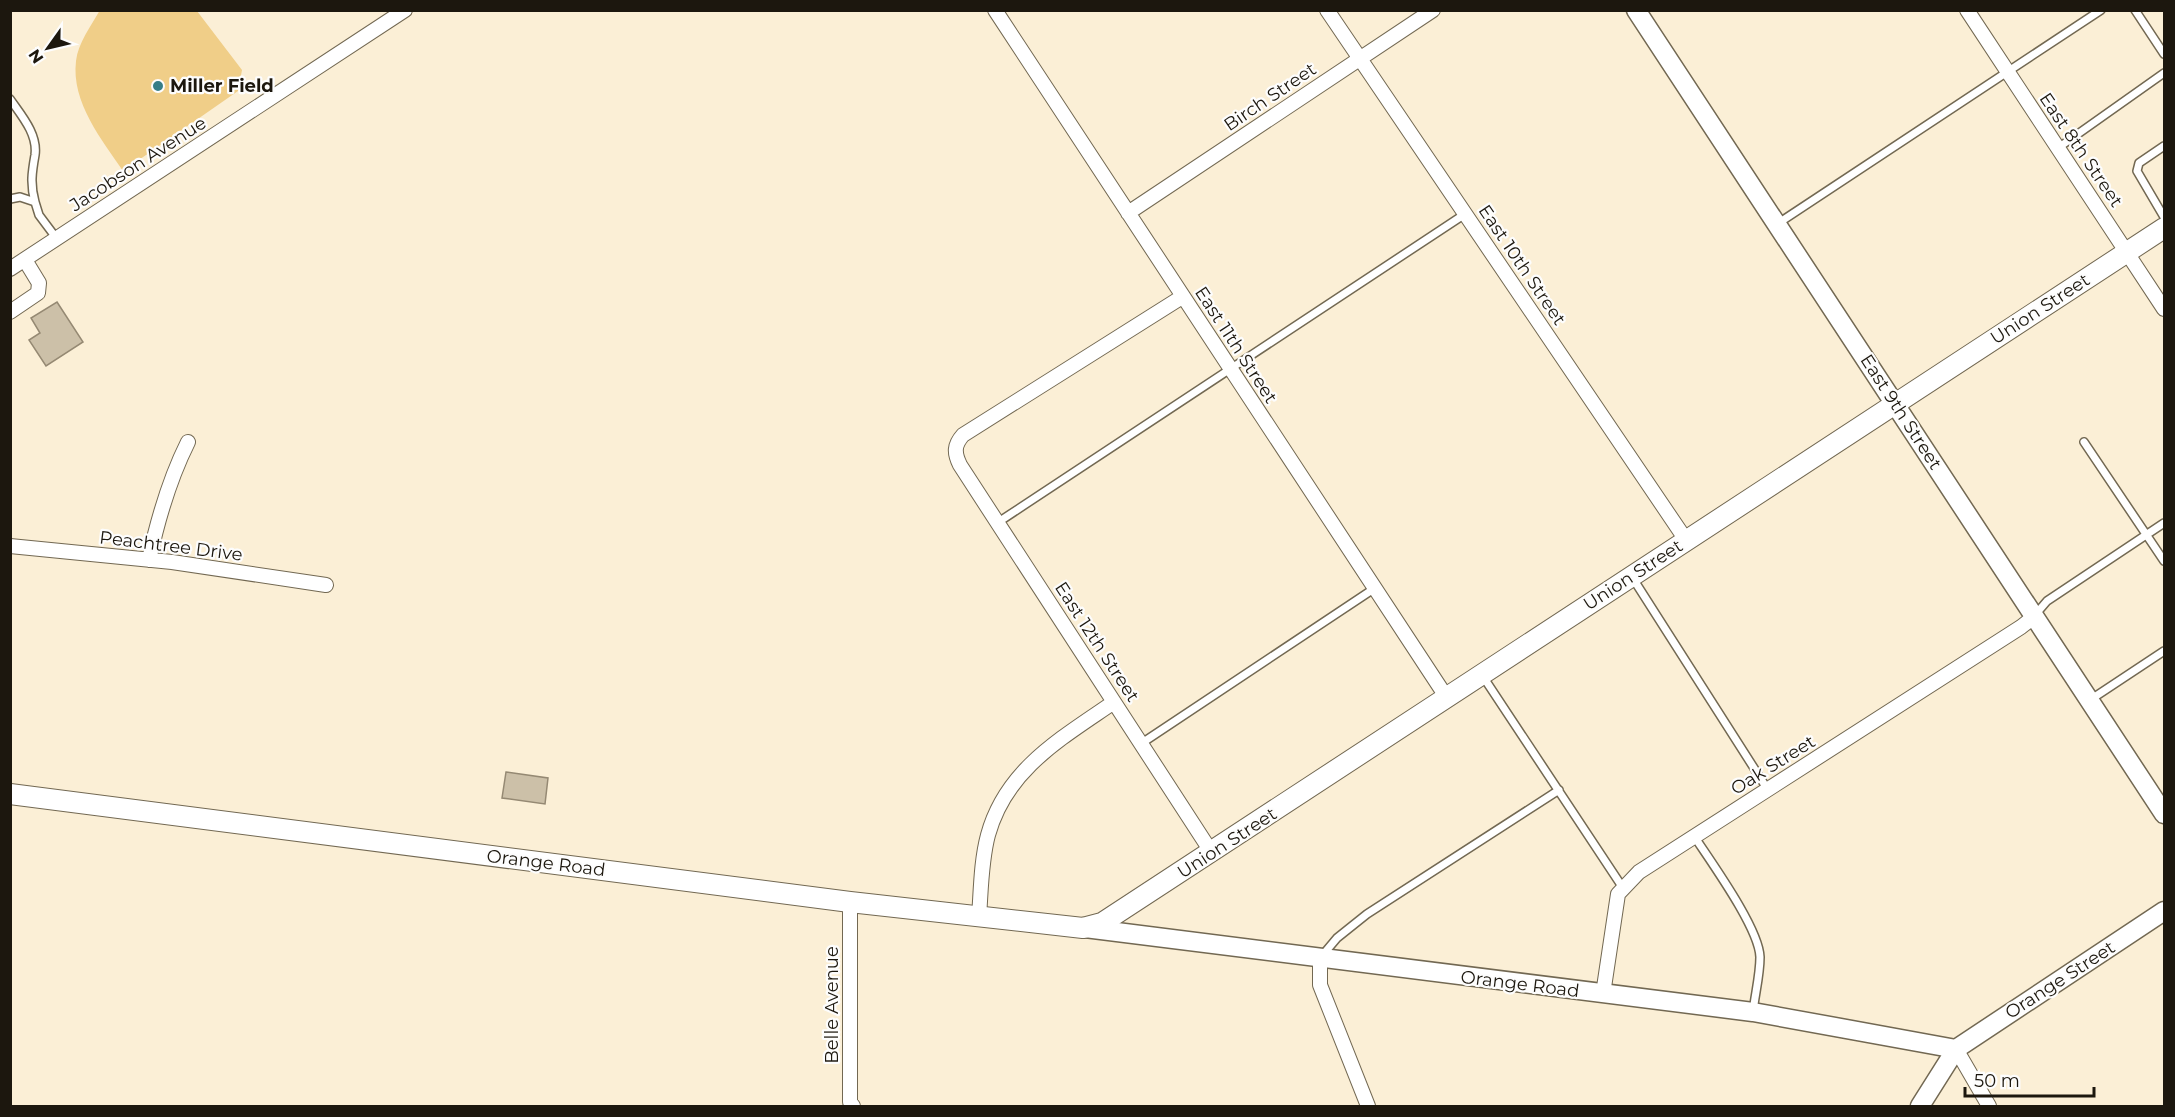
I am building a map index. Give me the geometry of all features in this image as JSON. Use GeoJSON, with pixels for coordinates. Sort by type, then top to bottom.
{"type":"FeatureCollection","features":[{"type":"Feature","properties":{"kind":"main road","name":"Union Street"},"geometry":{"type":"LineString","coordinates":[[1102,923],[2164,228]]}},
{"type":"Feature","properties":{"kind":"main road","name":"Orange Road"},"geometry":{"type":"LineString","coordinates":[[10,794],[850,902],[1083,928],[1102,923]]}},
{"type":"Feature","properties":{"kind":"street","name":"Jacobson Avenue"},"geometry":{"type":"LineString","coordinates":[[10,269],[405,10]]}},
{"type":"Feature","properties":{"kind":"street","name":"East 11th Street"},"geometry":{"type":"LineString","coordinates":[[996,10],[1447,698]]}},
{"type":"Feature","properties":{"kind":"street","name":"East 10th Street"},"geometry":{"type":"LineString","coordinates":[[1328,10],[1686,540]]}},
{"type":"Feature","properties":{"kind":"street","name":"Birch Street"},"geometry":{"type":"LineString","coordinates":[[1128,213],[1433,10]]}},
{"type":"Feature","properties":{"kind":"street","name":"East 9th Street"},"geometry":{"type":"LineString","coordinates":[[1636,10],[2164,814]]}},
{"type":"Feature","properties":{"kind":"street","name":"East 8th Street"},"geometry":{"type":"LineString","coordinates":[[1966,10],[2164,309]]}},
{"type":"Feature","properties":{"kind":"street"},"geometry":{"type":"LineString","coordinates":[[10,312],[38,293],[39,283],[25,260]]}},
{"type":"Feature","properties":{"kind":"street","name":"East 12th Street"},"geometry":{"type":"LineString","coordinates":[[1182,297],[963,435],[957,442],[955,450],[960,465],[1212,853]]}},
{"type":"Feature","properties":{"kind":"street"},"geometry":{"type":"LineString","coordinates":[[149,560],[161,508],[175,468],[188,442]]}},
{"type":"Feature","properties":{"kind":"street","name":"Peachtree Drive"},"geometry":{"type":"LineString","coordinates":[[10,546],[149,560],[326,585]]}},
{"type":"Feature","properties":{"kind":"street","name":"Oak Street"},"geometry":{"type":"LineString","coordinates":[[1623,888],[1639,872],[2035,616]]}},
{"type":"Feature","properties":{"kind":"street"},"geometry":{"type":"LineString","coordinates":[[979,917],[988,835],[1009,788],[1032,760],[1114,702]]}},
{"type":"Feature","properties":{"kind":"street"},"geometry":{"type":"LineString","coordinates":[[1603,994],[1618,894],[1623,888]]}},
{"type":"Feature","properties":{"kind":"street","name":"Belle Avenue"},"geometry":{"type":"LineString","coordinates":[[850,902],[850,1102],[853,1107]]}},
{"type":"Feature","properties":{"kind":"street","name":"Orange Street"},"geometry":{"type":"LineString","coordinates":[[1956,1049],[2164,911]]}},
{"type":"Feature","properties":{"kind":"street","name":"Orange Road"},"geometry":{"type":"LineString","coordinates":[[1083,928],[1753,1012],[1956,1049]]}},
{"type":"Feature","properties":{"kind":"street"},"geometry":{"type":"LineString","coordinates":[[1320,959],[1320,985],[1368,1107]]}},
{"type":"Feature","properties":{"kind":"street"},"geometry":{"type":"LineString","coordinates":[[1920,1107],[1956,1049],[1989,1107]]}},
{"type":"Feature","properties":{"kind":"lane"},"geometry":{"type":"LineString","coordinates":[[1777,224],[2101,10]]}},
{"type":"Feature","properties":{"kind":"lane"},"geometry":{"type":"LineString","coordinates":[[2135,10],[2164,54]]}},
{"type":"Feature","properties":{"kind":"lane"},"geometry":{"type":"LineString","coordinates":[[2058,148],[2164,73]]}},
{"type":"Feature","properties":{"kind":"lane"},"geometry":{"type":"LineString","coordinates":[[10,99],[31,132],[35,154],[31,179],[39,215],[57,239]]}},
{"type":"Feature","properties":{"kind":"lane"},"geometry":{"type":"LineString","coordinates":[[2164,146],[2139,163],[2137,171],[2164,217]]}},
{"type":"Feature","properties":{"kind":"lane"},"geometry":{"type":"LineString","coordinates":[[10,199],[20,197],[35,202]]}},
{"type":"Feature","properties":{"kind":"lane"},"geometry":{"type":"LineString","coordinates":[[998,523],[1465,214]]}},
{"type":"Feature","properties":{"kind":"lane"},"geometry":{"type":"LineString","coordinates":[[2084,442],[2164,561]]}},
{"type":"Feature","properties":{"kind":"lane"},"geometry":{"type":"LineString","coordinates":[[2035,616],[2048,602],[2164,523]]}},
{"type":"Feature","properties":{"kind":"lane"},"geometry":{"type":"LineString","coordinates":[[1631,576],[1768,790]]}},
{"type":"Feature","properties":{"kind":"lane"},"geometry":{"type":"LineString","coordinates":[[1142,743],[1375,588]]}},
{"type":"Feature","properties":{"kind":"lane"},"geometry":{"type":"LineString","coordinates":[[2090,700],[2164,651]]}},
{"type":"Feature","properties":{"kind":"lane"},"geometry":{"type":"LineString","coordinates":[[1482,675],[1623,888]]}},
{"type":"Feature","properties":{"kind":"lane"},"geometry":{"type":"LineString","coordinates":[[1320,959],[1337,938],[1367,914],[1559,790]]}},
{"type":"Feature","properties":{"kind":"lane"},"geometry":{"type":"LineString","coordinates":[[1694,836],[1745,918],[1758,945],[1760,957],[1753,1012]]}},
{"type":"Feature","properties":{"kind":"shaded area","name":"Miller Field"},"geometry":{"type":"Polygon","coordinates":[[[100,10],[197,11],[242,70],[238,91],[123,171],[90,120],[78,91],[76,61],[79,48],[100,10]]]}},
{"type":"Feature","properties":{"kind":"building"},"geometry":{"type":"Polygon","coordinates":[[[57,302],[83,342],[46,366],[29,340],[40,333],[31,318],[57,302]]]}},
{"type":"Feature","properties":{"kind":"building"},"geometry":{"type":"Polygon","coordinates":[[[506,772],[548,778],[545,804],[502,798],[506,772]]]}},
{"type":"Feature","properties":{"kind":"place","name":"Miller Field"},"geometry":{"type":"Point","coordinates":[158,86]}}]}
